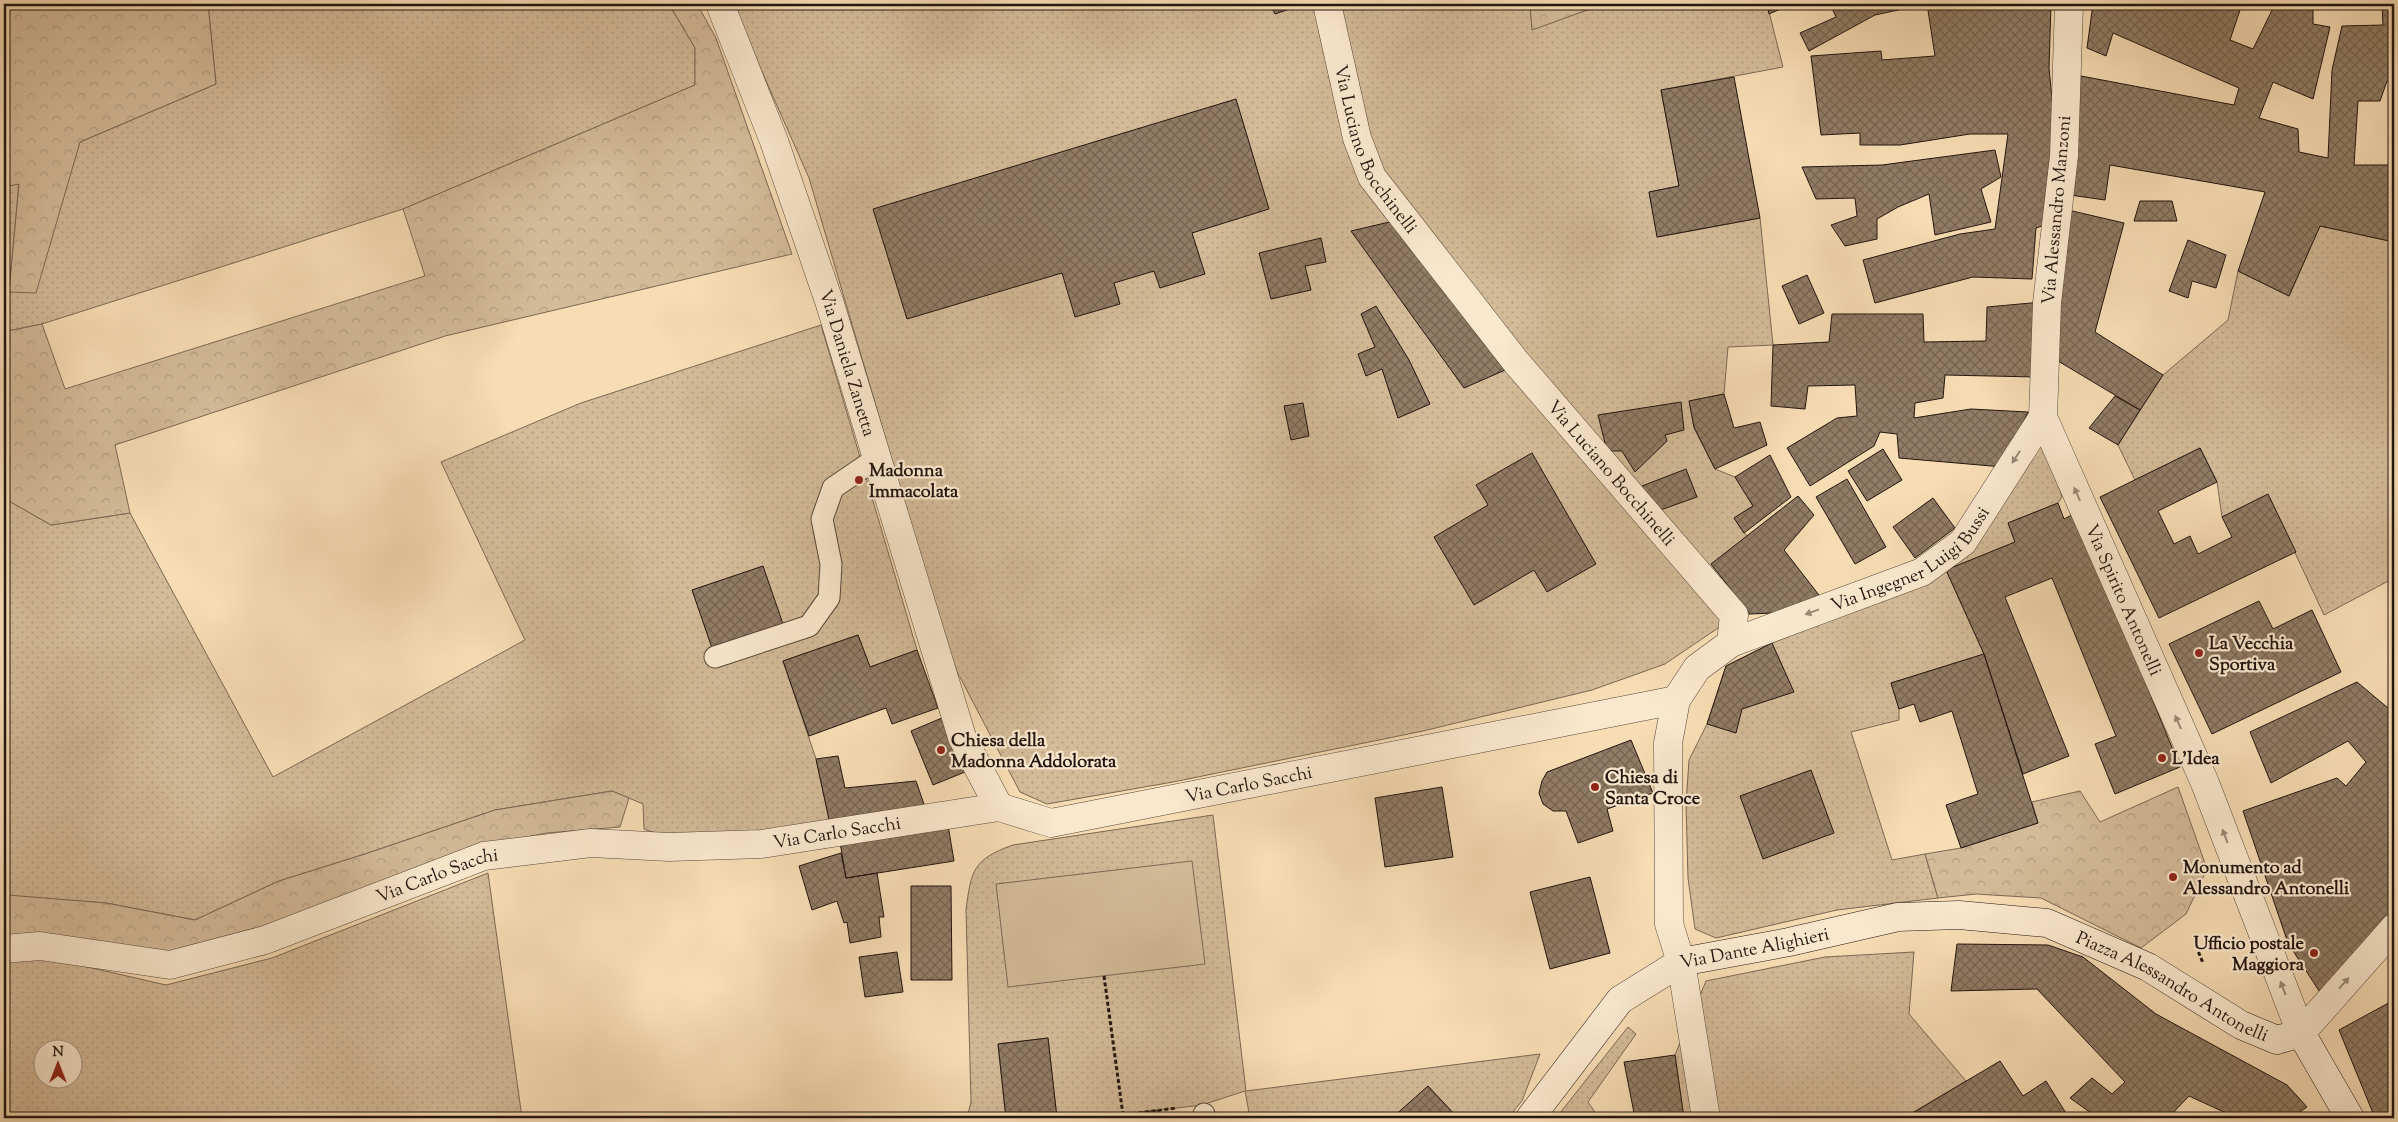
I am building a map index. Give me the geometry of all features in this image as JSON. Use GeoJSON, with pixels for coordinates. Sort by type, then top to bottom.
{"type":"FeatureCollection","features":[{"type":"Feature","properties":{"kind":"street","name":"Via Daniela Zanetta"},"geometry":{"type":"LineString","coordinates":[[720,4],[780,159],[830,304],[962,737],[999,807]]}},
{"type":"Feature","properties":{"kind":"street","name":"Via Luciano Bocchinelli"},"geometry":{"type":"LineString","coordinates":[[1327,4],[1357,138],[1372,177],[1516,362],[1734,615],[1731,643]]}},
{"type":"Feature","properties":{"kind":"street","name":"Via Alessandro Manzoni"},"geometry":{"type":"LineString","coordinates":[[2043,416],[2047,303],[2064,156],[2069,4]]}},
{"type":"Feature","properties":{"kind":"street","name":"Via Ingegner Luigi Bussi"},"geometry":{"type":"LineString","coordinates":[[1731,643],[1922,572],[1963,542],[2043,416]]}},
{"type":"Feature","properties":{"kind":"street","name":"Via Spirito Antonelli"},"geometry":{"type":"LineString","coordinates":[[2043,416],[2204,783]]}},
{"type":"Feature","properties":{"kind":"street"},"geometry":{"type":"LineString","coordinates":[[1706,1118],[1681,962],[1669,924],[1668,743],[1676,700],[1696,668],[1731,643]]}},
{"type":"Feature","properties":{"kind":"street","name":"Via Carlo Sacchi"},"geometry":{"type":"LineString","coordinates":[[4,949],[40,946],[170,965],[265,940],[484,856],[591,843],[669,847],[762,844],[999,807],[1050,823],[1676,700]]}},
{"type":"Feature","properties":{"kind":"street","name":"Piazza Alessandro Antonelli"},"geometry":{"type":"LineString","coordinates":[[2204,783],[2301,1033],[2350,1118]]}},
{"type":"Feature","properties":{"kind":"street","name":"Via Dante Alighieri"},"geometry":{"type":"LineString","coordinates":[[1530,1118],[1620,1000],[1681,962],[1789,942],[1898,917],[1959,915],[2046,923]]}},
{"type":"Feature","properties":{"kind":"street","name":"Piazza Alessandro Antonelli"},"geometry":{"type":"LineString","coordinates":[[2046,923],[2148,967],[2241,1025],[2277,1040],[2301,1033]]}},
{"type":"Feature","properties":{"kind":"street"},"geometry":{"type":"LineString","coordinates":[[2301,1033],[2394,928]]}},
{"type":"Feature","properties":{"kind":"lane"},"geometry":{"type":"LineString","coordinates":[[715,657],[809,626],[829,598],[831,564],[822,519],[833,488],[877,458]]}},
{"type":"Feature","properties":{"kind":"path"},"geometry":{"type":"LineString","coordinates":[[1104,976],[1123,1115],[1202,1105],[1205,1116]]}},
{"type":"Feature","properties":{"kind":"green space"},"geometry":{"type":"Polygon","coordinates":[[[4,4],[208,4],[216,84],[80,142],[36,293],[9,292],[19,184],[4,187],[4,4]]]}},
{"type":"Feature","properties":{"kind":"green space"},"geometry":{"type":"Polygon","coordinates":[[[208,4],[669,4],[695,48],[695,85],[403,209],[42,324],[8,331],[4,385],[4,187],[19,183],[9,292],[66,186],[80,142],[216,84],[208,4]]]}},
{"type":"Feature","properties":{"kind":"green space"},"geometry":{"type":"Polygon","coordinates":[[[669,4],[697,4],[716,38],[792,254],[445,336],[115,445],[130,513],[51,525],[4,498],[4,385],[8,331],[42,324],[65,389],[425,276],[403,209],[695,85],[695,48],[669,4]]]}},
{"type":"Feature","properties":{"kind":"green space"},"geometry":{"type":"Polygon","coordinates":[[[732,4],[1530,4],[1532,29],[1604,4],[1767,4],[1783,67],[1661,90],[1679,186],[1649,192],[1658,237],[1760,218],[1773,345],[1728,347],[1724,394],[1689,401],[1694,428],[1715,469],[1735,477],[1753,506],[1734,518],[1748,536],[1712,564],[1750,614],[1724,624],[1665,664],[1592,690],[1423,731],[1173,782],[1047,804],[1020,792],[950,658],[809,178],[732,4]]]}},
{"type":"Feature","properties":{"kind":"green space"},"geometry":{"type":"Polygon","coordinates":[[[1530,4],[1604,4],[1532,30],[1530,4]]]}},
{"type":"Feature","properties":{"kind":"green space"},"geometry":{"type":"Polygon","coordinates":[[[2320,226],[2394,242],[2394,578],[2324,615],[2268,495],[2222,517],[2217,482],[2200,448],[2135,480],[2118,445],[2163,375],[2228,320],[2238,271],[2289,296],[2320,226]]]}},
{"type":"Feature","properties":{"kind":"green space"},"geometry":{"type":"Polygon","coordinates":[[[821,325],[917,650],[870,667],[858,635],[783,661],[816,759],[830,824],[676,841],[644,829],[643,804],[612,791],[495,810],[279,881],[195,920],[106,903],[8,896],[8,935],[4,936],[4,498],[51,525],[130,513],[273,777],[525,640],[441,462],[581,403],[821,325]]]}},
{"type":"Feature","properties":{"kind":"green space"},"geometry":{"type":"Polygon","coordinates":[[[2038,437],[2046,443],[2062,497],[2058,503],[2008,523],[2015,542],[1946,570],[1984,654],[1891,683],[1899,709],[1899,720],[1851,732],[1892,860],[1925,854],[1938,898],[1837,910],[1716,938],[1695,929],[1688,878],[1686,805],[1689,760],[1707,724],[1726,666],[1772,643],[1855,610],[1928,575],[2038,437]]]}},
{"type":"Feature","properties":{"kind":"green space"},"geometry":{"type":"Polygon","coordinates":[[[2178,787],[2207,869],[2186,914],[2141,948],[2041,898],[1976,894],[1938,898],[1925,854],[1961,848],[2038,823],[2032,802],[2080,791],[2100,822],[2178,787]]]}},
{"type":"Feature","properties":{"kind":"green space"},"geometry":{"type":"Polygon","coordinates":[[[612,791],[629,798],[620,827],[546,833],[480,847],[267,931],[161,955],[8,935],[8,895],[106,903],[195,920],[279,881],[495,810],[612,791]]]}},
{"type":"Feature","properties":{"kind":"green space"},"geometry":{"type":"Polygon","coordinates":[[[1213,815],[1246,1091],[1540,1054],[1522,1101],[1508,1118],[1250,1118],[1245,1091],[1202,1105],[1094,1118],[1057,1118],[1048,1038],[998,1044],[1006,1118],[967,1118],[971,1102],[966,910],[970,885],[976,868],[989,856],[1013,845],[1213,815]]]}},
{"type":"Feature","properties":{"kind":"green space"},"geometry":{"type":"Polygon","coordinates":[[[1192,861],[1205,964],[1008,987],[996,884],[1192,861]]]}},
{"type":"Feature","properties":{"kind":"green space"},"geometry":{"type":"Polygon","coordinates":[[[488,873],[522,1118],[4,1118],[4,959],[40,956],[166,985],[272,958],[488,873]]]}},
{"type":"Feature","properties":{"kind":"green space"},"geometry":{"type":"Polygon","coordinates":[[[1914,952],[1909,1014],[1966,1081],[1904,1118],[1684,1118],[1675,1055],[1706,981],[1825,957],[1914,952]]]}},
{"type":"Feature","properties":{"kind":"green space"},"geometry":{"type":"Polygon","coordinates":[[[1628,1027],[1636,1034],[1588,1102],[1599,1118],[1556,1118],[1628,1027]]]}},
{"type":"Feature","properties":{"kind":"building"},"geometry":{"type":"Polygon","coordinates":[[[1271,4],[1298,4],[1298,6],[1275,14],[1271,4]]]}},
{"type":"Feature","properties":{"kind":"building"},"geometry":{"type":"Polygon","coordinates":[[[1767,4],[1792,4],[1769,14],[1767,4]]]}},
{"type":"Feature","properties":{"kind":"building"},"geometry":{"type":"Polygon","coordinates":[[[1830,4],[1926,4],[1875,15],[1809,51],[1800,33],[1836,17],[1830,4]]]}},
{"type":"Feature","properties":{"kind":"building"},"geometry":{"type":"Polygon","coordinates":[[[1927,4],[2051,4],[2049,68],[2055,130],[2045,225],[2036,228],[2032,279],[1973,277],[1875,303],[1863,260],[1960,234],[1995,229],[2008,134],[1970,134],[1900,145],[1860,145],[1860,133],[1821,135],[1811,56],[1881,51],[1882,60],[1935,56],[1927,4]]]}},
{"type":"Feature","properties":{"kind":"building"},"geometry":{"type":"Polygon","coordinates":[[[2093,4],[2155,4],[2167,8],[2170,4],[2242,4],[2230,40],[2253,49],[2275,4],[2313,4],[2313,24],[2330,27],[2313,99],[2273,82],[2259,118],[2298,129],[2299,152],[2328,158],[2332,70],[2342,26],[2383,25],[2382,4],[2394,4],[2394,81],[2387,81],[2380,101],[2358,101],[2354,165],[2394,165],[2394,242],[2320,226],[2289,296],[2238,271],[2265,192],[2110,165],[2105,200],[2070,195],[2081,76],[2234,105],[2239,88],[2113,33],[2106,56],[2087,48],[2093,4]]]}},
{"type":"Feature","properties":{"kind":"building"},"geometry":{"type":"Polygon","coordinates":[[[1734,77],[1760,218],[1657,237],[1649,192],[1679,186],[1661,90],[1734,77]]]}},
{"type":"Feature","properties":{"kind":"building"},"geometry":{"type":"Polygon","coordinates":[[[1236,99],[1269,209],[1192,233],[1205,274],[1160,288],[1154,271],[1114,283],[1120,304],[1075,317],[1062,273],[907,319],[873,209],[1236,99]]]}},
{"type":"Feature","properties":{"kind":"building"},"geometry":{"type":"Polygon","coordinates":[[[1995,150],[2001,177],[1981,189],[1991,222],[1935,235],[1929,194],[1898,207],[1877,219],[1877,239],[1845,246],[1831,225],[1857,216],[1855,198],[1816,199],[1802,167],[1882,165],[1995,150]]]}},
{"type":"Feature","properties":{"kind":"building"},"geometry":{"type":"Polygon","coordinates":[[[2140,201],[2172,201],[2177,221],[2134,221],[2140,201]]]}},
{"type":"Feature","properties":{"kind":"building"},"geometry":{"type":"Polygon","coordinates":[[[2068,210],[2124,223],[2095,332],[2163,375],[2140,410],[2053,358],[2068,210]]]}},
{"type":"Feature","properties":{"kind":"building"},"geometry":{"type":"Polygon","coordinates":[[[1398,220],[1512,367],[1464,388],[1351,231],[1398,220]]]}},
{"type":"Feature","properties":{"kind":"building"},"geometry":{"type":"Polygon","coordinates":[[[1321,238],[1326,262],[1305,266],[1311,290],[1271,299],[1259,253],[1321,238]]]}},
{"type":"Feature","properties":{"kind":"building"},"geometry":{"type":"Polygon","coordinates":[[[2188,240],[2226,255],[2216,288],[2192,281],[2188,298],[2169,291],[2188,240]]]}},
{"type":"Feature","properties":{"kind":"building"},"geometry":{"type":"Polygon","coordinates":[[[1807,275],[1824,313],[1799,324],[1782,286],[1807,275]]]}},
{"type":"Feature","properties":{"kind":"building"},"geometry":{"type":"Polygon","coordinates":[[[2042,302],[2036,377],[1945,375],[1943,398],[1915,403],[1914,418],[1971,409],[2028,412],[2003,467],[1899,458],[1897,434],[1880,432],[1874,446],[1810,486],[1787,448],[1837,418],[1857,416],[1855,385],[1808,386],[1805,409],[1771,406],[1773,345],[1829,342],[1832,314],[1923,314],[1924,342],[1986,341],[1987,307],[2042,302]]]}},
{"type":"Feature","properties":{"kind":"building"},"geometry":{"type":"Polygon","coordinates":[[[1376,306],[1409,360],[1430,404],[1398,418],[1382,369],[1366,376],[1358,354],[1375,347],[1361,314],[1376,306]]]}},
{"type":"Feature","properties":{"kind":"building"},"geometry":{"type":"Polygon","coordinates":[[[1724,394],[1734,428],[1760,422],[1767,445],[1715,469],[1694,427],[1689,401],[1724,394]]]}},
{"type":"Feature","properties":{"kind":"building"},"geometry":{"type":"Polygon","coordinates":[[[2115,396],[2140,410],[2118,445],[2089,428],[2115,396]]]}},
{"type":"Feature","properties":{"kind":"building"},"geometry":{"type":"Polygon","coordinates":[[[1681,402],[1684,430],[1665,435],[1667,441],[1635,472],[1622,451],[1607,451],[1598,415],[1681,402]]]}},
{"type":"Feature","properties":{"kind":"building"},"geometry":{"type":"Polygon","coordinates":[[[1303,403],[1309,436],[1291,440],[1284,406],[1303,403]]]}},
{"type":"Feature","properties":{"kind":"building"},"geometry":{"type":"Polygon","coordinates":[[[2200,448],[2217,482],[2158,511],[2174,544],[2190,536],[2198,554],[2232,537],[2222,517],[2268,494],[2296,552],[2159,618],[2100,497],[2200,448]]]}},
{"type":"Feature","properties":{"kind":"building"},"geometry":{"type":"Polygon","coordinates":[[[1883,449],[1902,480],[1867,501],[1848,471],[1883,449]]]}},
{"type":"Feature","properties":{"kind":"building"},"geometry":{"type":"Polygon","coordinates":[[[1532,453],[1596,564],[1547,592],[1534,570],[1474,605],[1434,537],[1488,505],[1476,485],[1532,453]]]}},
{"type":"Feature","properties":{"kind":"building"},"geometry":{"type":"Polygon","coordinates":[[[1770,455],[1791,497],[1744,533],[1734,518],[1753,506],[1735,477],[1770,455]]]}},
{"type":"Feature","properties":{"kind":"building"},"geometry":{"type":"Polygon","coordinates":[[[1686,469],[1697,497],[1652,513],[1642,486],[1686,469]]]}},
{"type":"Feature","properties":{"kind":"building"},"geometry":{"type":"Polygon","coordinates":[[[1847,479],[1886,547],[1855,564],[1816,497],[1847,479]]]}},
{"type":"Feature","properties":{"kind":"building"},"geometry":{"type":"Polygon","coordinates":[[[1798,496],[1814,515],[1784,550],[1822,599],[1773,613],[1750,614],[1711,564],[1798,496]]]}},
{"type":"Feature","properties":{"kind":"building"},"geometry":{"type":"Polygon","coordinates":[[[1933,498],[1955,528],[1915,558],[1893,527],[1933,498]]]}},
{"type":"Feature","properties":{"kind":"building"},"geometry":{"type":"Polygon","coordinates":[[[2058,503],[2064,519],[2076,513],[2180,767],[2115,794],[2095,744],[2116,736],[2052,578],[2005,597],[2069,756],[2023,774],[1984,654],[1946,570],[2015,542],[2008,523],[2058,503]]]}},
{"type":"Feature","properties":{"kind":"building"},"geometry":{"type":"Polygon","coordinates":[[[763,566],[783,624],[712,648],[692,590],[763,566]]]}},
{"type":"Feature","properties":{"kind":"building"},"geometry":{"type":"Polygon","coordinates":[[[2259,601],[2273,629],[2312,610],[2341,672],[2212,734],[2169,644],[2259,601]]]}},
{"type":"Feature","properties":{"kind":"building"},"geometry":{"type":"Polygon","coordinates":[[[858,635],[870,667],[917,650],[938,708],[892,724],[886,708],[809,736],[783,661],[858,635]]]}},
{"type":"Feature","properties":{"kind":"building"},"geometry":{"type":"Polygon","coordinates":[[[1772,643],[1794,692],[1742,709],[1736,733],[1707,724],[1726,666],[1772,643]]]}},
{"type":"Feature","properties":{"kind":"building"},"geometry":{"type":"Polygon","coordinates":[[[1984,654],[2038,823],[1961,848],[1946,805],[1978,794],[1952,711],[1920,722],[1914,704],[1899,709],[1891,683],[1984,654]]]}},
{"type":"Feature","properties":{"kind":"building"},"geometry":{"type":"Polygon","coordinates":[[[2357,682],[2394,713],[2394,919],[2323,997],[2288,943],[2243,811],[2337,778],[2346,786],[2366,762],[2348,741],[2271,783],[2250,732],[2357,682]]]}},
{"type":"Feature","properties":{"kind":"building","name":"Chiesa della Madonna Addolorata"},"geometry":{"type":"Polygon","coordinates":[[[949,715],[970,770],[933,785],[911,731],[949,715]]]}},
{"type":"Feature","properties":{"kind":"building","name":"Chiesa di Santa Croce"},"geometry":{"type":"Polygon","coordinates":[[[1631,740],[1653,793],[1607,809],[1613,831],[1578,843],[1566,811],[1553,811],[1543,804],[1539,793],[1542,781],[1547,772],[1631,740]]]}},
{"type":"Feature","properties":{"kind":"building"},"geometry":{"type":"Polygon","coordinates":[[[838,756],[845,788],[916,781],[926,810],[830,824],[816,759],[838,756]]]}},
{"type":"Feature","properties":{"kind":"building"},"geometry":{"type":"Polygon","coordinates":[[[1811,770],[1834,833],[1763,859],[1740,796],[1811,770]]]}},
{"type":"Feature","properties":{"kind":"building"},"geometry":{"type":"Polygon","coordinates":[[[1442,787],[1453,857],[1385,867],[1375,798],[1442,787]]]}},
{"type":"Feature","properties":{"kind":"building"},"geometry":{"type":"Polygon","coordinates":[[[948,825],[954,861],[846,878],[840,842],[948,825]]]}},
{"type":"Feature","properties":{"kind":"building"},"geometry":{"type":"Polygon","coordinates":[[[841,853],[846,878],[877,873],[884,917],[879,917],[881,937],[850,943],[847,922],[844,923],[837,901],[812,910],[799,866],[841,853]]]}},
{"type":"Feature","properties":{"kind":"building"},"geometry":{"type":"Polygon","coordinates":[[[1590,877],[1610,953],[1550,969],[1530,892],[1590,877]]]}},
{"type":"Feature","properties":{"kind":"building"},"geometry":{"type":"Polygon","coordinates":[[[911,886],[951,886],[952,980],[911,980],[911,886]]]}},
{"type":"Feature","properties":{"kind":"building"},"geometry":{"type":"Polygon","coordinates":[[[1957,944],[2048,945],[2083,957],[2156,1014],[2287,1085],[2307,1107],[2291,1118],[2237,1118],[2189,1096],[2168,1118],[2098,1118],[2070,1098],[2092,1078],[2112,1094],[2125,1082],[2037,989],[1951,991],[1957,944]]]}},
{"type":"Feature","properties":{"kind":"building"},"geometry":{"type":"Polygon","coordinates":[[[897,952],[903,992],[865,997],[859,957],[897,952]]]}},
{"type":"Feature","properties":{"kind":"building"},"geometry":{"type":"Polygon","coordinates":[[[2394,1000],[2394,1118],[2375,1118],[2339,1030],[2394,1000]]]}},
{"type":"Feature","properties":{"kind":"building"},"geometry":{"type":"Polygon","coordinates":[[[1048,1038],[1057,1118],[1006,1118],[998,1044],[1048,1038]]]}},
{"type":"Feature","properties":{"kind":"building"},"geometry":{"type":"Polygon","coordinates":[[[1675,1055],[1684,1118],[1635,1118],[1624,1062],[1675,1055]]]}},
{"type":"Feature","properties":{"kind":"building"},"geometry":{"type":"Polygon","coordinates":[[[2000,1061],[2023,1096],[2046,1081],[2069,1118],[1904,1118],[2000,1061]]]}},
{"type":"Feature","properties":{"kind":"building"},"geometry":{"type":"Polygon","coordinates":[[[1428,1086],[1458,1118],[1392,1118],[1428,1086]]]}},
{"type":"Feature","properties":{"kind":"building"},"geometry":{"type":"Polygon","coordinates":[[[1159,1110],[1160,1118],[1094,1118],[1123,1115],[1159,1110]]]}},
{"type":"Feature","properties":{"kind":"place","name":"Madonna Immacolata"},"geometry":{"type":"Point","coordinates":[859,480]}},
{"type":"Feature","properties":{"kind":"place","name":"La Vecchia Sportiva"},"geometry":{"type":"Point","coordinates":[2199,653]}},
{"type":"Feature","properties":{"kind":"place","name":"Chiesa della Madonna Addolorata"},"geometry":{"type":"Point","coordinates":[941,750]}},
{"type":"Feature","properties":{"kind":"place","name":"L'Idea"},"geometry":{"type":"Point","coordinates":[2162,758]}},
{"type":"Feature","properties":{"kind":"place","name":"Chiesa di Santa Croce"},"geometry":{"type":"Point","coordinates":[1595,787]}},
{"type":"Feature","properties":{"kind":"place","name":"Monumento ad Alessandro Antonelli"},"geometry":{"type":"Point","coordinates":[2173,877]}},
{"type":"Feature","properties":{"kind":"place","name":"Ufficio postale Maggiora"},"geometry":{"type":"Point","coordinates":[2314,953]}}]}
